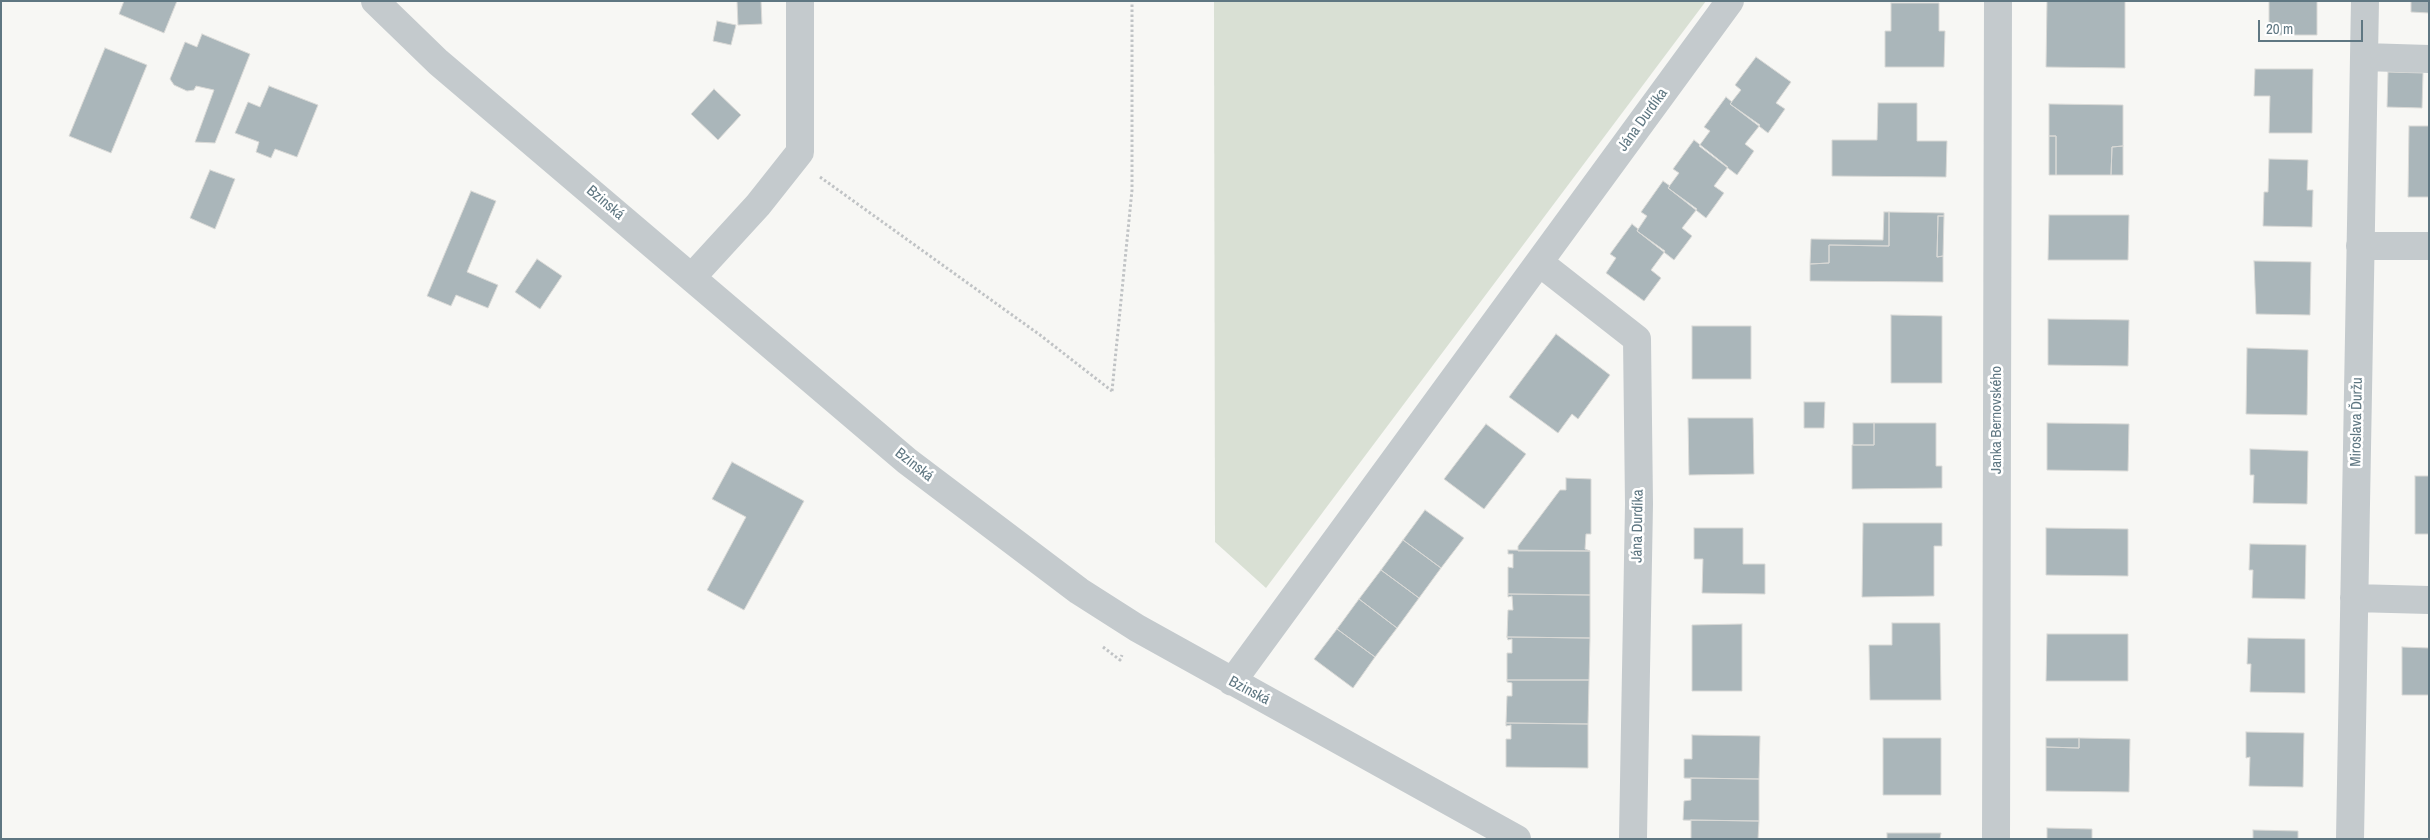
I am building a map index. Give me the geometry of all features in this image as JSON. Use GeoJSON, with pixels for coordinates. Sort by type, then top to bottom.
{"type":"FeatureCollection","features":[{"type":"Feature","properties":{"kind":"street","name":"Bzinská"},"geometry":{"type":"LineString","coordinates":[[375,1],[438,62],[908,461],[1071,585],[1137,628],[1516,839]]}},
{"type":"Feature","properties":{"kind":"street"},"geometry":{"type":"LineString","coordinates":[[692,277],[796,160],[800,152],[800,1]]}},
{"type":"Feature","properties":{"kind":"street","name":"Jána Durdíka"},"geometry":{"type":"LineString","coordinates":[[1232,682],[1730,1]]}},
{"type":"Feature","properties":{"kind":"street","name":"Janka Bernovského"},"geometry":{"type":"LineString","coordinates":[[1996,839],[1998,1]]}},
{"type":"Feature","properties":{"kind":"street","name":"Miroslava Ďuržu"},"geometry":{"type":"LineString","coordinates":[[2350,839],[2365,1]]}},
{"type":"Feature","properties":{"kind":"street"},"geometry":{"type":"LineString","coordinates":[[2364,57],[2429,59]]}},
{"type":"Feature","properties":{"kind":"street"},"geometry":{"type":"LineString","coordinates":[[2360,246],[2429,246]]}},
{"type":"Feature","properties":{"kind":"street","name":"Jána Durdíka"},"geometry":{"type":"LineString","coordinates":[[1540,263],[1637,339],[1639,504],[1633,836]]}},
{"type":"Feature","properties":{"kind":"street"},"geometry":{"type":"LineString","coordinates":[[2354,598],[2429,600]]}},
{"type":"Feature","properties":{"kind":"path"},"geometry":{"type":"LineString","coordinates":[[796,160],[1040,335],[1112,391],[1132,190],[1132,1]]}},
{"type":"Feature","properties":{"kind":"shaded area"},"geometry":{"type":"Polygon","coordinates":[[[1214,1],[1706,1],[1266,588],[1215,542],[1214,1]]]}},
{"type":"Feature","properties":{"kind":"building"},"geometry":{"type":"Polygon","coordinates":[[[124,1],[177,1],[164,33],[119,14],[124,1]]]}},
{"type":"Feature","properties":{"kind":"building"},"geometry":{"type":"Polygon","coordinates":[[[737,1],[761,1],[762,24],[738,25],[737,1]]]}},
{"type":"Feature","properties":{"kind":"building"},"geometry":{"type":"Polygon","coordinates":[[[2047,1],[2125,1],[2125,68],[2046,67],[2047,1]]]}},
{"type":"Feature","properties":{"kind":"building"},"geometry":{"type":"Polygon","coordinates":[[[2269,1],[2317,1],[2317,35],[2269,35],[2269,1]]]}},
{"type":"Feature","properties":{"kind":"building"},"geometry":{"type":"Polygon","coordinates":[[[2411,1],[2429,1],[2429,13],[2411,12],[2411,1]]]}},
{"type":"Feature","properties":{"kind":"building"},"geometry":{"type":"Polygon","coordinates":[[[1891,3],[1939,3],[1939,31],[1945,31],[1944,67],[1885,67],[1885,31],[1891,31],[1891,3]]]}},
{"type":"Feature","properties":{"kind":"building"},"geometry":{"type":"Polygon","coordinates":[[[717,21],[736,25],[731,45],[713,41],[717,21]]]}},
{"type":"Feature","properties":{"kind":"building"},"geometry":{"type":"Polygon","coordinates":[[[202,34],[250,54],[215,143],[195,142],[214,90],[196,86],[194,90],[187,91],[174,85],[170,79],[185,42],[197,47],[202,34]]]}},
{"type":"Feature","properties":{"kind":"building"},"geometry":{"type":"Polygon","coordinates":[[[105,48],[147,65],[111,153],[69,136],[105,48]]]}},
{"type":"Feature","properties":{"kind":"building"},"geometry":{"type":"Polygon","coordinates":[[[1756,57],[1791,82],[1776,103],[1785,109],[1768,133],[1730,104],[1741,90],[1735,85],[1756,57]]]}},
{"type":"Feature","properties":{"kind":"building"},"geometry":{"type":"Polygon","coordinates":[[[2255,69],[2313,69],[2312,133],[2269,133],[2270,96],[2254,96],[2255,69]]]}},
{"type":"Feature","properties":{"kind":"building"},"geometry":{"type":"Polygon","coordinates":[[[2388,72],[2423,73],[2422,108],[2387,107],[2388,72]]]}},
{"type":"Feature","properties":{"kind":"building"},"geometry":{"type":"Polygon","coordinates":[[[269,86],[318,105],[297,157],[275,149],[271,158],[256,152],[259,142],[235,133],[248,102],[260,107],[269,86]]]}},
{"type":"Feature","properties":{"kind":"building"},"geometry":{"type":"Polygon","coordinates":[[[714,89],[741,115],[718,140],[691,114],[714,89]]]}},
{"type":"Feature","properties":{"kind":"building"},"geometry":{"type":"Polygon","coordinates":[[[1726,97],[1732,102],[1730,104],[1760,125],[1745,144],[1754,151],[1737,175],[1699,146],[1710,131],[1704,127],[1726,97]]]}},
{"type":"Feature","properties":{"kind":"building"},"geometry":{"type":"Polygon","coordinates":[[[1878,103],[1917,103],[1917,141],[1947,141],[1946,177],[1832,176],[1832,140],[1877,140],[1878,103]]]}},
{"type":"Feature","properties":{"kind":"building"},"geometry":{"type":"Polygon","coordinates":[[[2049,104],[2123,105],[2123,146],[2112,147],[2111,175],[2056,175],[2056,136],[2049,136],[2049,104]]]}},
{"type":"Feature","properties":{"kind":"building"},"geometry":{"type":"Polygon","coordinates":[[[2409,126],[2429,126],[2429,197],[2408,197],[2409,126]]]}},
{"type":"Feature","properties":{"kind":"building"},"geometry":{"type":"Polygon","coordinates":[[[2049,136],[2056,136],[2056,175],[2049,175],[2049,136]]]}},
{"type":"Feature","properties":{"kind":"building"},"geometry":{"type":"Polygon","coordinates":[[[1694,140],[1728,167],[1714,186],[1724,193],[1706,218],[1668,188],[1679,173],[1673,169],[1694,140]]]}},
{"type":"Feature","properties":{"kind":"building"},"geometry":{"type":"Polygon","coordinates":[[[2123,146],[2123,175],[2111,175],[2112,147],[2123,146]]]}},
{"type":"Feature","properties":{"kind":"building"},"geometry":{"type":"Polygon","coordinates":[[[2269,159],[2308,160],[2307,190],[2313,190],[2312,227],[2263,226],[2264,192],[2268,192],[2269,159]]]}},
{"type":"Feature","properties":{"kind":"building"},"geometry":{"type":"Polygon","coordinates":[[[210,170],[235,179],[215,229],[190,218],[210,170]]]}},
{"type":"Feature","properties":{"kind":"building"},"geometry":{"type":"Polygon","coordinates":[[[1663,181],[1670,186],[1668,188],[1697,209],[1682,228],[1692,236],[1674,260],[1637,231],[1647,216],[1641,212],[1663,181]]]}},
{"type":"Feature","properties":{"kind":"building"},"geometry":{"type":"Polygon","coordinates":[[[471,191],[496,201],[467,272],[498,285],[488,308],[456,295],[451,306],[427,296],[471,191]]]}},
{"type":"Feature","properties":{"kind":"building"},"geometry":{"type":"Polygon","coordinates":[[[1884,212],[1889,212],[1889,246],[1829,245],[1829,263],[1810,264],[1811,239],[1883,240],[1884,212]]]}},
{"type":"Feature","properties":{"kind":"building"},"geometry":{"type":"Polygon","coordinates":[[[1889,212],[1944,213],[1944,216],[1938,216],[1937,257],[1943,256],[1943,282],[1810,281],[1810,264],[1829,263],[1829,245],[1889,246],[1889,212]]]}},
{"type":"Feature","properties":{"kind":"building"},"geometry":{"type":"Polygon","coordinates":[[[2049,215],[2129,215],[2128,260],[2048,260],[2049,215]]]}},
{"type":"Feature","properties":{"kind":"building"},"geometry":{"type":"Polygon","coordinates":[[[1938,216],[1944,216],[1943,256],[1937,257],[1938,216]]]}},
{"type":"Feature","properties":{"kind":"building"},"geometry":{"type":"Polygon","coordinates":[[[1632,224],[1638,229],[1637,231],[1665,251],[1651,270],[1661,278],[1644,301],[1606,273],[1616,258],[1610,254],[1632,224]]]}},
{"type":"Feature","properties":{"kind":"building"},"geometry":{"type":"Polygon","coordinates":[[[537,259],[562,276],[540,309],[515,292],[537,259]]]}},
{"type":"Feature","properties":{"kind":"building"},"geometry":{"type":"Polygon","coordinates":[[[2254,261],[2311,262],[2310,315],[2256,314],[2254,261]]]}},
{"type":"Feature","properties":{"kind":"building"},"geometry":{"type":"Polygon","coordinates":[[[1891,315],[1942,316],[1942,383],[1891,383],[1891,315]]]}},
{"type":"Feature","properties":{"kind":"building"},"geometry":{"type":"Polygon","coordinates":[[[2048,319],[2129,320],[2128,366],[2048,365],[2048,319]]]}},
{"type":"Feature","properties":{"kind":"building"},"geometry":{"type":"Polygon","coordinates":[[[1692,326],[1751,326],[1751,379],[1692,379],[1692,326]]]}},
{"type":"Feature","properties":{"kind":"building"},"geometry":{"type":"Polygon","coordinates":[[[1556,334],[1610,375],[1578,419],[1572,414],[1558,433],[1509,397],[1556,334]]]}},
{"type":"Feature","properties":{"kind":"building"},"geometry":{"type":"Polygon","coordinates":[[[2247,348],[2308,350],[2307,415],[2246,414],[2247,348]]]}},
{"type":"Feature","properties":{"kind":"building"},"geometry":{"type":"Polygon","coordinates":[[[1804,402],[1825,402],[1824,428],[1804,428],[1804,402]]]}},
{"type":"Feature","properties":{"kind":"building"},"geometry":{"type":"Polygon","coordinates":[[[1688,418],[1753,418],[1754,474],[1689,475],[1688,418]]]}},
{"type":"Feature","properties":{"kind":"building"},"geometry":{"type":"Polygon","coordinates":[[[1853,423],[1874,423],[1874,445],[1853,445],[1853,423]]]}},
{"type":"Feature","properties":{"kind":"building"},"geometry":{"type":"Polygon","coordinates":[[[1874,423],[1936,423],[1936,466],[1942,466],[1942,488],[1852,489],[1852,445],[1874,445],[1874,423]]]}},
{"type":"Feature","properties":{"kind":"building"},"geometry":{"type":"Polygon","coordinates":[[[2047,423],[2129,424],[2128,471],[2047,470],[2047,423]]]}},
{"type":"Feature","properties":{"kind":"building"},"geometry":{"type":"Polygon","coordinates":[[[1486,424],[1526,454],[1484,509],[1444,479],[1486,424]]]}},
{"type":"Feature","properties":{"kind":"building"},"geometry":{"type":"Polygon","coordinates":[[[2250,449],[2308,451],[2307,504],[2253,503],[2254,475],[2250,475],[2250,449]]]}},
{"type":"Feature","properties":{"kind":"building"},"geometry":{"type":"Polygon","coordinates":[[[732,462],[804,501],[744,610],[707,590],[746,517],[712,499],[732,462]]]}},
{"type":"Feature","properties":{"kind":"building"},"geometry":{"type":"Polygon","coordinates":[[[2415,476],[2429,476],[2429,534],[2415,534],[2415,476]]]}},
{"type":"Feature","properties":{"kind":"building"},"geometry":{"type":"Polygon","coordinates":[[[1566,478],[1591,479],[1591,534],[1586,534],[1585,549],[1590,551],[1518,551],[1518,546],[1560,490],[1566,490],[1566,478]]]}},
{"type":"Feature","properties":{"kind":"building"},"geometry":{"type":"Polygon","coordinates":[[[1425,510],[1464,538],[1441,568],[1403,540],[1425,510]]]}},
{"type":"Feature","properties":{"kind":"building"},"geometry":{"type":"Polygon","coordinates":[[[1863,523],[1942,523],[1942,546],[1934,546],[1934,596],[1862,597],[1863,523]]]}},
{"type":"Feature","properties":{"kind":"building"},"geometry":{"type":"Polygon","coordinates":[[[1694,528],[1743,528],[1743,564],[1765,564],[1765,594],[1702,593],[1703,559],[1694,559],[1694,528]]]}},
{"type":"Feature","properties":{"kind":"building"},"geometry":{"type":"Polygon","coordinates":[[[2046,528],[2128,529],[2128,576],[2046,575],[2046,528]]]}},
{"type":"Feature","properties":{"kind":"building"},"geometry":{"type":"Polygon","coordinates":[[[1403,540],[1441,568],[1419,598],[1381,570],[1403,540]]]}},
{"type":"Feature","properties":{"kind":"building"},"geometry":{"type":"Polygon","coordinates":[[[2250,544],[2306,545],[2305,599],[2252,598],[2253,570],[2249,570],[2250,544]]]}},
{"type":"Feature","properties":{"kind":"building"},"geometry":{"type":"Polygon","coordinates":[[[1508,550],[1590,551],[1590,595],[1508,594],[1508,567],[1513,568],[1513,554],[1508,554],[1508,550]]]}},
{"type":"Feature","properties":{"kind":"building"},"geometry":{"type":"Polygon","coordinates":[[[1381,570],[1419,598],[1397,628],[1359,599],[1381,570]]]}},
{"type":"Feature","properties":{"kind":"building"},"geometry":{"type":"Polygon","coordinates":[[[1508,594],[1590,595],[1590,638],[1507,637],[1508,610],[1513,610],[1512,596],[1508,597],[1508,594]]]}},
{"type":"Feature","properties":{"kind":"building"},"geometry":{"type":"Polygon","coordinates":[[[1359,599],[1397,628],[1375,657],[1337,629],[1359,599]]]}},
{"type":"Feature","properties":{"kind":"building"},"geometry":{"type":"Polygon","coordinates":[[[1892,623],[1940,623],[1941,700],[1870,700],[1869,645],[1892,645],[1892,623]]]}},
{"type":"Feature","properties":{"kind":"building"},"geometry":{"type":"Polygon","coordinates":[[[1742,624],[1742,691],[1692,691],[1692,625],[1742,624]]]}},
{"type":"Feature","properties":{"kind":"building"},"geometry":{"type":"Polygon","coordinates":[[[1337,629],[1375,657],[1353,688],[1314,659],[1337,629]]]}},
{"type":"Feature","properties":{"kind":"building"},"geometry":{"type":"Polygon","coordinates":[[[2047,634],[2128,634],[2128,681],[2046,681],[2047,634]]]}},
{"type":"Feature","properties":{"kind":"building"},"geometry":{"type":"Polygon","coordinates":[[[1507,637],[1590,638],[1589,680],[1507,680],[1507,653],[1512,653],[1512,639],[1508,640],[1507,637]]]}},
{"type":"Feature","properties":{"kind":"building"},"geometry":{"type":"Polygon","coordinates":[[[2248,638],[2305,639],[2305,693],[2250,692],[2251,664],[2247,664],[2248,638]]]}},
{"type":"Feature","properties":{"kind":"building"},"geometry":{"type":"Polygon","coordinates":[[[2402,647],[2429,648],[2429,695],[2402,695],[2402,647]]]}},
{"type":"Feature","properties":{"kind":"building"},"geometry":{"type":"Polygon","coordinates":[[[1507,680],[1589,680],[1588,724],[1506,723],[1507,696],[1512,696],[1512,683],[1507,682],[1507,680]]]}},
{"type":"Feature","properties":{"kind":"building"},"geometry":{"type":"Polygon","coordinates":[[[1506,723],[1588,724],[1588,768],[1506,767],[1506,739],[1511,739],[1511,725],[1506,726],[1506,723]]]}},
{"type":"Feature","properties":{"kind":"building"},"geometry":{"type":"Polygon","coordinates":[[[2246,732],[2304,733],[2303,787],[2249,786],[2250,757],[2246,758],[2246,732]]]}},
{"type":"Feature","properties":{"kind":"building"},"geometry":{"type":"Polygon","coordinates":[[[1692,735],[1760,736],[1759,779],[1684,778],[1684,759],[1692,759],[1692,735]]]}},
{"type":"Feature","properties":{"kind":"building"},"geometry":{"type":"Polygon","coordinates":[[[1883,738],[1941,738],[1941,795],[1883,795],[1883,738]]]}},
{"type":"Feature","properties":{"kind":"building"},"geometry":{"type":"Polygon","coordinates":[[[2046,738],[2079,738],[2079,748],[2046,747],[2046,738]]]}},
{"type":"Feature","properties":{"kind":"building"},"geometry":{"type":"Polygon","coordinates":[[[2079,738],[2130,739],[2129,792],[2046,791],[2046,747],[2079,748],[2079,738]]]}},
{"type":"Feature","properties":{"kind":"building"},"geometry":{"type":"Polygon","coordinates":[[[1691,778],[1759,779],[1759,821],[1683,820],[1684,801],[1691,800],[1691,778]]]}},
{"type":"Feature","properties":{"kind":"building"},"geometry":{"type":"Polygon","coordinates":[[[1691,820],[1759,821],[1758,839],[1691,839],[1691,820]]]}},
{"type":"Feature","properties":{"kind":"building"},"geometry":{"type":"Polygon","coordinates":[[[2047,828],[2092,829],[2092,839],[2047,839],[2047,828]]]}},
{"type":"Feature","properties":{"kind":"building"},"geometry":{"type":"Polygon","coordinates":[[[2253,830],[2298,831],[2298,839],[2253,839],[2253,830]]]}},
{"type":"Feature","properties":{"kind":"building"},"geometry":{"type":"Polygon","coordinates":[[[1887,833],[1941,833],[1940,839],[1887,839],[1887,833]]]}}]}
